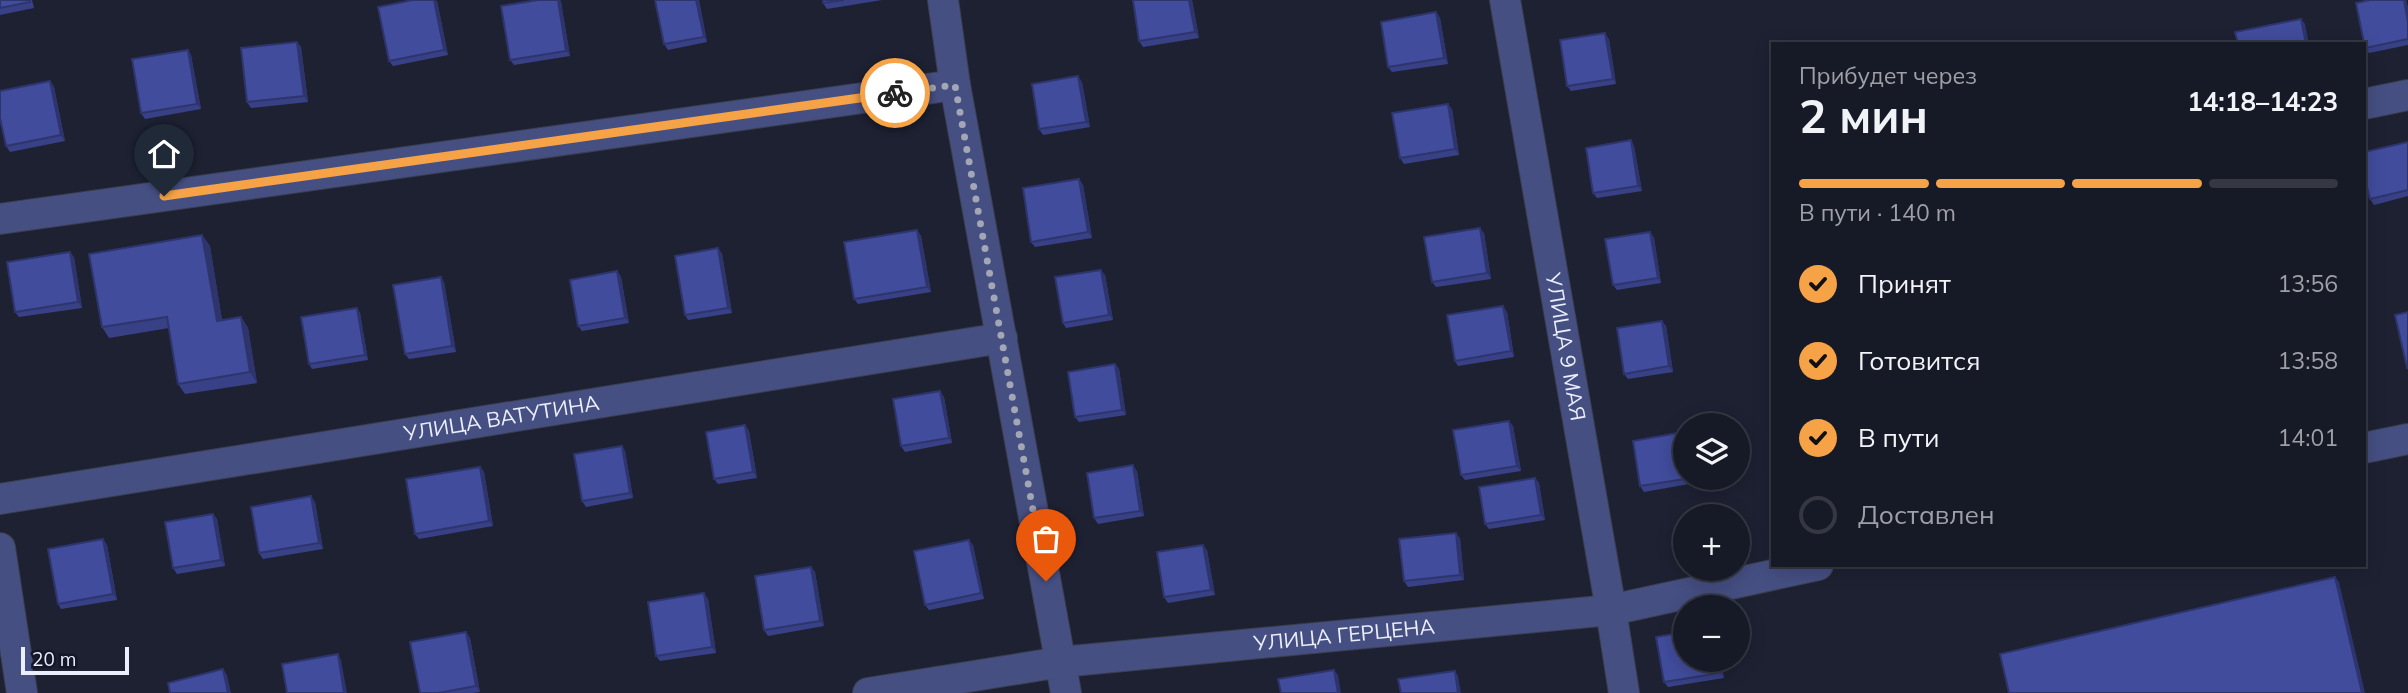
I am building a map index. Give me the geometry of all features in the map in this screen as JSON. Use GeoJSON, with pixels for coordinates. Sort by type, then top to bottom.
{"type":"FeatureCollection","features":[{"type":"Feature","properties":{"kind":"street"},"geometry":{"type":"LineString","coordinates":[[943,0],[955,85],[1066,693]]}},
{"type":"Feature","properties":{"kind":"street","name":"УЛИЦА 9 МАЯ"},"geometry":{"type":"LineString","coordinates":[[1504,0],[1624,693]]}},
{"type":"Feature","properties":{"kind":"street"},"geometry":{"type":"LineString","coordinates":[[0,219],[955,85]]}},
{"type":"Feature","properties":{"kind":"street"},"geometry":{"type":"LineString","coordinates":[[2366,104],[2408,94]]}},
{"type":"Feature","properties":{"kind":"street","name":"УЛИЦА ВАТУТИНА"},"geometry":{"type":"LineString","coordinates":[[0,499],[1002,338]]}},
{"type":"Feature","properties":{"kind":"street"},"geometry":{"type":"LineString","coordinates":[[2366,448],[2408,439]]}},
{"type":"Feature","properties":{"kind":"street"},"geometry":{"type":"LineString","coordinates":[[0,548],[22,693]]}},
{"type":"Feature","properties":{"kind":"street","name":"УЛИЦА ГЕРЦЕНА"},"geometry":{"type":"LineString","coordinates":[[868,693],[1062,662],[1611,610],[1809,567]]}},
{"type":"Feature","properties":{"kind":"building"},"geometry":{"type":"Polygon","coordinates":[[[0,0],[30,0],[30,2],[0,8],[0,0]]]}},
{"type":"Feature","properties":{"kind":"building"},"geometry":{"type":"Polygon","coordinates":[[[413,0],[434,0],[444,50],[389,61],[378,7],[413,0]]]}},
{"type":"Feature","properties":{"kind":"building"},"geometry":{"type":"Polygon","coordinates":[[[558,0],[566,51],[510,60],[501,6],[558,0]]]}},
{"type":"Feature","properties":{"kind":"building"},"geometry":{"type":"Polygon","coordinates":[[[655,0],[696,0],[704,37],[664,44],[655,0]]]}},
{"type":"Feature","properties":{"kind":"building"},"geometry":{"type":"Polygon","coordinates":[[[823,0],[844,0],[823,3],[823,0]]]}},
{"type":"Feature","properties":{"kind":"building"},"geometry":{"type":"Polygon","coordinates":[[[1133,0],[1189,0],[1195,32],[1139,41],[1133,0]]]}},
{"type":"Feature","properties":{"kind":"building"},"geometry":{"type":"Polygon","coordinates":[[[2370,0],[2404,0],[2408,39],[2366,48],[2356,3],[2370,0]]]}},
{"type":"Feature","properties":{"kind":"building"},"geometry":{"type":"Polygon","coordinates":[[[1436,12],[1444,58],[1388,67],[1381,22],[1436,12]]]}},
{"type":"Feature","properties":{"kind":"building"},"geometry":{"type":"Polygon","coordinates":[[[2301,19],[2306,42],[2238,42],[2235,32],[2301,19]]]}},
{"type":"Feature","properties":{"kind":"building"},"geometry":{"type":"Polygon","coordinates":[[[1605,33],[1613,79],[1567,86],[1560,40],[1605,33]]]}},
{"type":"Feature","properties":{"kind":"building"},"geometry":{"type":"Polygon","coordinates":[[[297,42],[304,96],[247,102],[241,48],[297,42]]]}},
{"type":"Feature","properties":{"kind":"building"},"geometry":{"type":"Polygon","coordinates":[[[188,50],[197,104],[141,113],[132,59],[188,50]]]}},
{"type":"Feature","properties":{"kind":"building"},"geometry":{"type":"Polygon","coordinates":[[[1078,76],[1086,122],[1039,129],[1032,84],[1078,76]]]}},
{"type":"Feature","properties":{"kind":"building"},"geometry":{"type":"Polygon","coordinates":[[[50,81],[61,135],[6,146],[0,118],[0,91],[50,81]]]}},
{"type":"Feature","properties":{"kind":"building"},"geometry":{"type":"Polygon","coordinates":[[[1448,104],[1455,149],[1400,158],[1392,113],[1448,104]]]}},
{"type":"Feature","properties":{"kind":"building"},"geometry":{"type":"Polygon","coordinates":[[[1631,140],[1638,186],[1593,193],[1586,148],[1631,140]]]}},
{"type":"Feature","properties":{"kind":"building"},"geometry":{"type":"Polygon","coordinates":[[[2408,142],[2408,190],[2370,199],[2366,183],[2366,152],[2408,142]]]}},
{"type":"Feature","properties":{"kind":"building"},"geometry":{"type":"Polygon","coordinates":[[[1079,179],[1088,232],[1031,242],[1023,188],[1079,179]]]}},
{"type":"Feature","properties":{"kind":"building"},"geometry":{"type":"Polygon","coordinates":[[[1480,228],[1487,273],[1432,282],[1424,237],[1480,228]]]}},
{"type":"Feature","properties":{"kind":"building"},"geometry":{"type":"Polygon","coordinates":[[[917,230],[927,287],[854,299],[844,242],[917,230]]]}},
{"type":"Feature","properties":{"kind":"building"},"geometry":{"type":"Polygon","coordinates":[[[1650,232],[1658,278],[1613,285],[1605,239],[1650,232]]]}},
{"type":"Feature","properties":{"kind":"building"},"geometry":{"type":"Polygon","coordinates":[[[202,235],[217,321],[241,317],[250,372],[178,384],[167,317],[102,327],[89,254],[202,235]]]}},
{"type":"Feature","properties":{"kind":"building"},"geometry":{"type":"Polygon","coordinates":[[[718,248],[728,308],[685,315],[675,256],[718,248]]]}},
{"type":"Feature","properties":{"kind":"building"},"geometry":{"type":"Polygon","coordinates":[[[70,252],[78,302],[15,312],[7,262],[70,252]]]}},
{"type":"Feature","properties":{"kind":"building"},"geometry":{"type":"Polygon","coordinates":[[[1101,270],[1109,315],[1063,323],[1055,277],[1101,270]]]}},
{"type":"Feature","properties":{"kind":"building"},"geometry":{"type":"Polygon","coordinates":[[[617,271],[625,318],[578,326],[570,280],[617,271]]]}},
{"type":"Feature","properties":{"kind":"building"},"geometry":{"type":"Polygon","coordinates":[[[441,277],[452,346],[405,354],[393,285],[441,277]]]}},
{"type":"Feature","properties":{"kind":"building"},"geometry":{"type":"Polygon","coordinates":[[[1503,306],[1511,351],[1455,361],[1447,315],[1503,306]]]}},
{"type":"Feature","properties":{"kind":"building"},"geometry":{"type":"Polygon","coordinates":[[[357,308],[365,355],[309,364],[301,317],[357,308]]]}},
{"type":"Feature","properties":{"kind":"building"},"geometry":{"type":"Polygon","coordinates":[[[2408,312],[2408,368],[2407,368],[2395,315],[2408,312]]]}},
{"type":"Feature","properties":{"kind":"building"},"geometry":{"type":"Polygon","coordinates":[[[1662,321],[1669,366],[1624,374],[1617,328],[1662,321]]]}},
{"type":"Feature","properties":{"kind":"building"},"geometry":{"type":"Polygon","coordinates":[[[1115,364],[1122,410],[1075,417],[1068,372],[1115,364]]]}},
{"type":"Feature","properties":{"kind":"building"},"geometry":{"type":"Polygon","coordinates":[[[940,391],[949,438],[901,446],[893,399],[940,391]]]}},
{"type":"Feature","properties":{"kind":"building"},"geometry":{"type":"Polygon","coordinates":[[[1509,421],[1517,466],[1461,475],[1453,430],[1509,421]]]}},
{"type":"Feature","properties":{"kind":"building"},"geometry":{"type":"Polygon","coordinates":[[[745,425],[753,472],[714,479],[706,432],[745,425]]]}},
{"type":"Feature","properties":{"kind":"building"},"geometry":{"type":"Polygon","coordinates":[[[1673,434],[1673,481],[1640,486],[1633,441],[1673,434]]]}},
{"type":"Feature","properties":{"kind":"building"},"geometry":{"type":"Polygon","coordinates":[[[622,446],[630,493],[582,501],[574,454],[622,446]]]}},
{"type":"Feature","properties":{"kind":"building"},"geometry":{"type":"Polygon","coordinates":[[[1133,465],[1140,511],[1094,518],[1087,473],[1133,465]]]}},
{"type":"Feature","properties":{"kind":"building"},"geometry":{"type":"Polygon","coordinates":[[[480,467],[489,521],[415,534],[406,479],[480,467]]]}},
{"type":"Feature","properties":{"kind":"building"},"geometry":{"type":"Polygon","coordinates":[[[1535,478],[1541,515],[1485,524],[1479,487],[1535,478]]]}},
{"type":"Feature","properties":{"kind":"building"},"geometry":{"type":"Polygon","coordinates":[[[311,496],[319,543],[259,553],[251,507],[311,496]]]}},
{"type":"Feature","properties":{"kind":"building"},"geometry":{"type":"Polygon","coordinates":[[[213,514],[221,560],[173,568],[165,522],[213,514]]]}},
{"type":"Feature","properties":{"kind":"building"},"geometry":{"type":"Polygon","coordinates":[[[1456,533],[1460,575],[1404,581],[1399,539],[1456,533]]]}},
{"type":"Feature","properties":{"kind":"building"},"geometry":{"type":"Polygon","coordinates":[[[103,539],[113,594],[58,604],[48,549],[103,539]]]}},
{"type":"Feature","properties":{"kind":"building"},"geometry":{"type":"Polygon","coordinates":[[[969,540],[981,593],[925,605],[914,551],[969,540]]]}},
{"type":"Feature","properties":{"kind":"building"},"geometry":{"type":"Polygon","coordinates":[[[1203,545],[1211,590],[1164,597],[1157,552],[1203,545]]]}},
{"type":"Feature","properties":{"kind":"building"},"geometry":{"type":"Polygon","coordinates":[[[811,567],[820,621],[764,630],[755,576],[811,567]]]}},
{"type":"Feature","properties":{"kind":"building"},"geometry":{"type":"Polygon","coordinates":[[[2335,577],[2362,693],[2009,693],[2000,654],[2335,577]]]}},
{"type":"Feature","properties":{"kind":"building"},"geometry":{"type":"Polygon","coordinates":[[[704,593],[712,647],[656,656],[648,602],[704,593]]]}},
{"type":"Feature","properties":{"kind":"building"},"geometry":{"type":"Polygon","coordinates":[[[466,632],[476,686],[438,693],[420,693],[410,642],[466,632]]]}},
{"type":"Feature","properties":{"kind":"building"},"geometry":{"type":"Polygon","coordinates":[[[1673,634],[1673,672],[1720,673],[1664,682],[1656,637],[1673,634]]]}},
{"type":"Feature","properties":{"kind":"building"},"geometry":{"type":"Polygon","coordinates":[[[338,654],[344,693],[287,693],[282,664],[338,654]]]}},
{"type":"Feature","properties":{"kind":"building"},"geometry":{"type":"Polygon","coordinates":[[[223,669],[228,693],[170,693],[168,683],[223,669]]]}},
{"type":"Feature","properties":{"kind":"building"},"geometry":{"type":"Polygon","coordinates":[[[1334,670],[1338,693],[1281,693],[1278,679],[1334,670]]]}},
{"type":"Feature","properties":{"kind":"building"},"geometry":{"type":"Polygon","coordinates":[[[1455,671],[1458,693],[1401,693],[1398,679],[1455,671]]]}},
{"type":"Feature","properties":{"kind":"way so far"},"geometry":{"type":"LineString","coordinates":[[895,93],[955,85],[1046,581]]}},
{"type":"Feature","properties":{"kind":"route"},"geometry":{"type":"LineString","coordinates":[[164,196],[895,93]]}}]}
